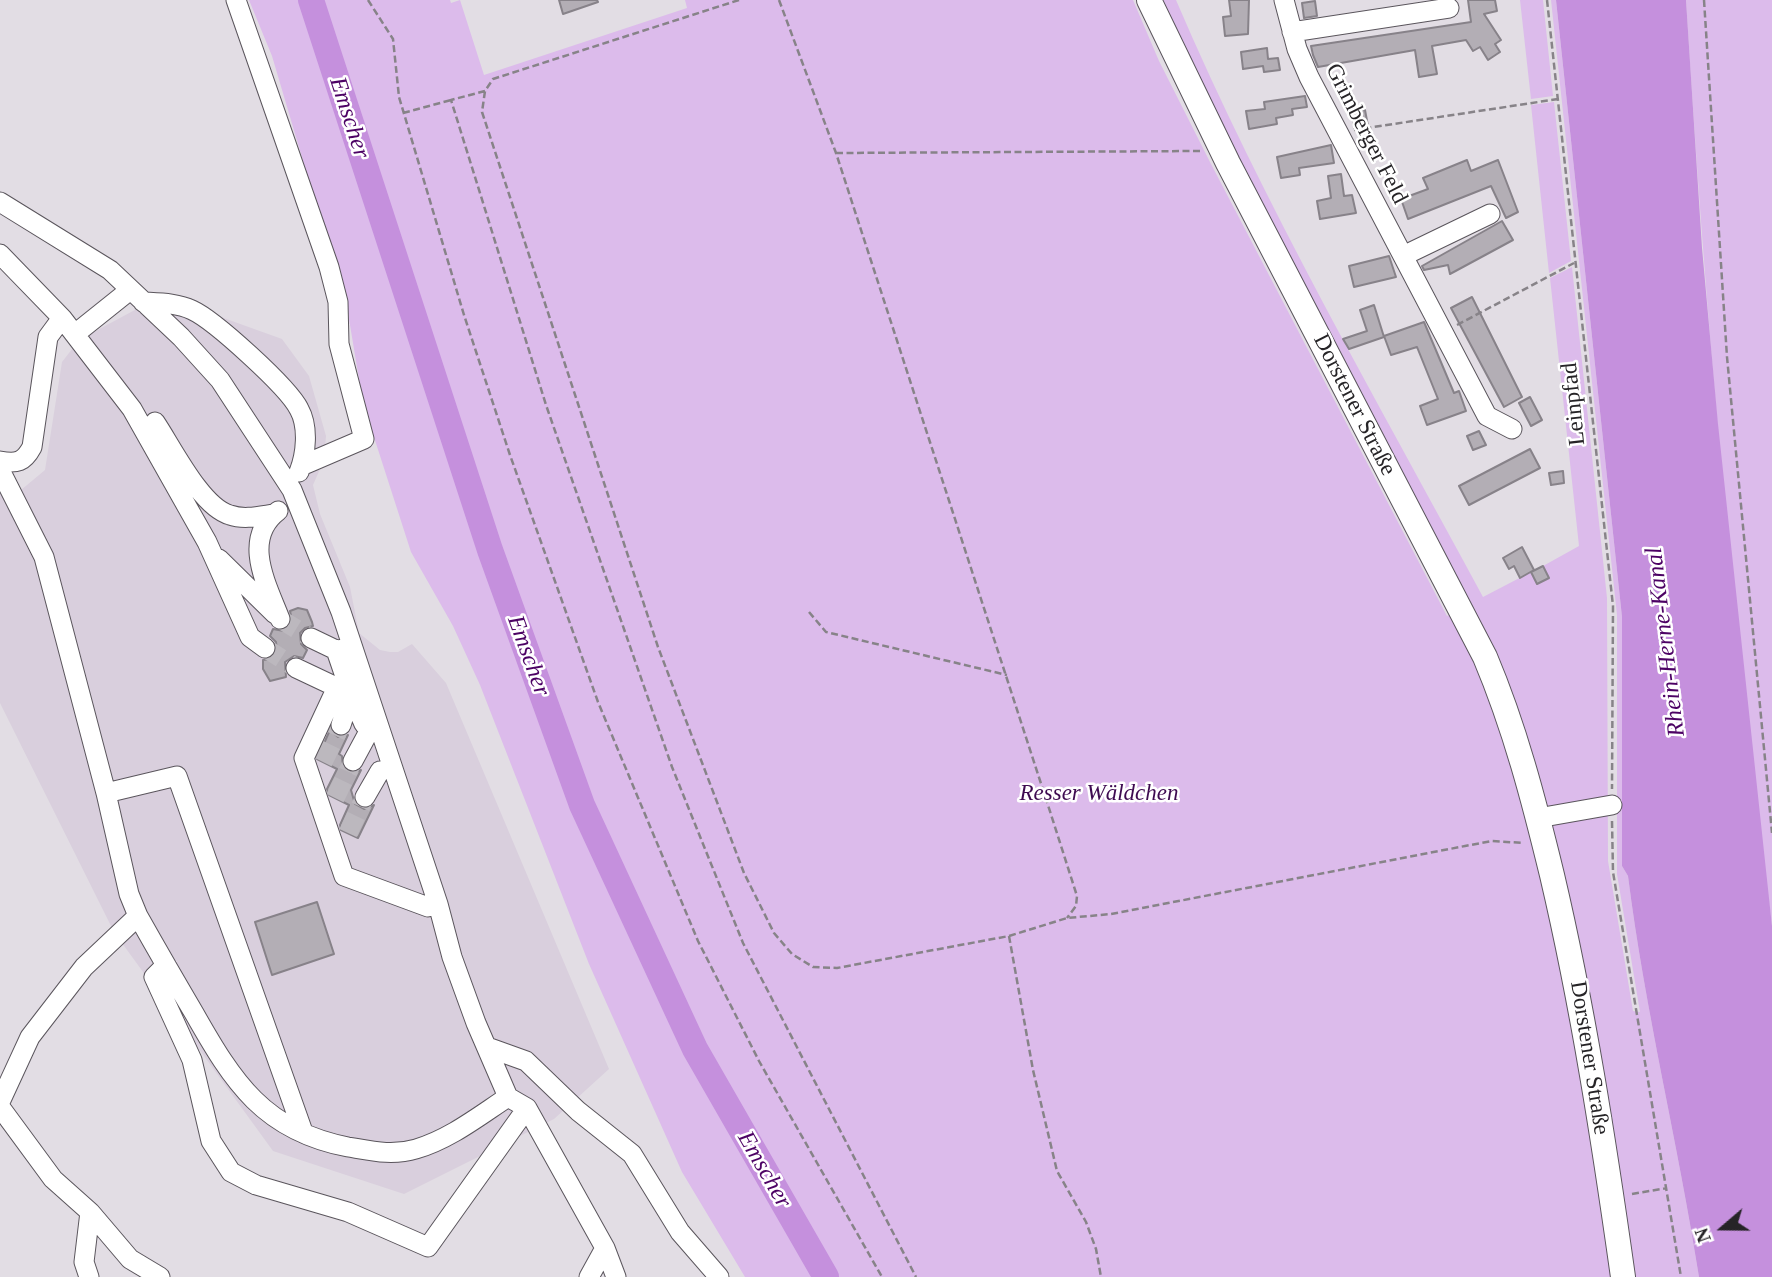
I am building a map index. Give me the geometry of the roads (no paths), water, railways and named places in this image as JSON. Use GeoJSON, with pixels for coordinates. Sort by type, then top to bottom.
{"type":"FeatureCollection","features":[{"type":"Feature","properties":{"kind":"main road","name":"Dorstener Straße"},"geometry":{"type":"LineString","coordinates":[[1149,0],[1222,151],[1485,657],[1517,743],[1573,964],[1612,1197],[1622,1277]]}},
{"type":"Feature","properties":{"kind":"street"},"geometry":{"type":"LineString","coordinates":[[236,0],[328,267],[338,302],[338,344],[364,439],[301,466]]}},
{"type":"Feature","properties":{"kind":"street","name":"Grimberger Feld"},"geometry":{"type":"LineString","coordinates":[[1284,0],[1303,64],[1487,416],[1512,429]]}},
{"type":"Feature","properties":{"kind":"street"},"geometry":{"type":"LineString","coordinates":[[1292,32],[1448,8]]}},
{"type":"Feature","properties":{"kind":"street"},"geometry":{"type":"LineString","coordinates":[[0,202],[110,270],[181,337],[220,380],[294,494],[324,565],[343,649],[433,906]]}},
{"type":"Feature","properties":{"kind":"street"},"geometry":{"type":"LineString","coordinates":[[1403,256],[1490,214]]}},
{"type":"Feature","properties":{"kind":"street"},"geometry":{"type":"LineString","coordinates":[[0,254],[62,318],[132,409],[211,552],[250,637],[265,648]]}},
{"type":"Feature","properties":{"kind":"street"},"geometry":{"type":"LineString","coordinates":[[75,334],[137,296],[178,305],[216,324],[299,408],[305,429],[304,457],[294,494],[274,514],[261,533],[258,553],[281,619],[211,552]]}},
{"type":"Feature","properties":{"kind":"street"},"geometry":{"type":"LineString","coordinates":[[0,461],[14,464],[26,459],[32,447],[48,337],[62,318]]}},
{"type":"Feature","properties":{"kind":"street"},"geometry":{"type":"LineString","coordinates":[[155,422],[197,487],[218,510],[243,517],[274,514]]}},
{"type":"Feature","properties":{"kind":"street"},"geometry":{"type":"LineString","coordinates":[[0,470],[44,557],[106,793],[129,894],[138,916],[228,1072],[258,1105],[287,1126],[333,1144],[386,1154],[415,1149],[443,1139],[508,1097]]}},
{"type":"Feature","properties":{"kind":"street"},"geometry":{"type":"LineString","coordinates":[[311,638],[343,649]]}},
{"type":"Feature","properties":{"kind":"street"},"geometry":{"type":"LineString","coordinates":[[341,725],[343,649]]}},
{"type":"Feature","properties":{"kind":"street"},"geometry":{"type":"LineString","coordinates":[[296,668],[344,690],[367,735],[508,1097],[527,1108],[605,1248],[616,1277]]}},
{"type":"Feature","properties":{"kind":"street"},"geometry":{"type":"LineString","coordinates":[[344,690],[304,758],[344,876],[433,906]]}},
{"type":"Feature","properties":{"kind":"street"},"geometry":{"type":"LineString","coordinates":[[353,761],[367,735]]}},
{"type":"Feature","properties":{"kind":"street"},"geometry":{"type":"LineString","coordinates":[[313,784],[323,762]]}},
{"type":"Feature","properties":{"kind":"street"},"geometry":{"type":"LineString","coordinates":[[365,797],[380,771]]}},
{"type":"Feature","properties":{"kind":"street"},"geometry":{"type":"LineString","coordinates":[[106,793],[177,776],[303,1132]]}},
{"type":"Feature","properties":{"kind":"street"},"geometry":{"type":"LineString","coordinates":[[324,818],[335,798]]}},
{"type":"Feature","properties":{"kind":"street"},"geometry":{"type":"LineString","coordinates":[[1541,830],[1612,805]]}},
{"type":"Feature","properties":{"kind":"street"},"geometry":{"type":"LineString","coordinates":[[336,853],[348,833]]}},
{"type":"Feature","properties":{"kind":"street"},"geometry":{"type":"LineString","coordinates":[[138,916],[84,967],[30,1037],[0,1104],[52,1178],[90,1212],[130,1258],[160,1277]]}},
{"type":"Feature","properties":{"kind":"street"},"geometry":{"type":"LineString","coordinates":[[166,965],[154,977],[192,1060],[211,1141],[231,1172],[256,1185],[348,1212],[428,1247],[527,1108]]}},
{"type":"Feature","properties":{"kind":"street"},"geometry":{"type":"LineString","coordinates":[[487,1047],[526,1061],[578,1111],[632,1154],[680,1232],[719,1277]]}},
{"type":"Feature","properties":{"kind":"street"},"geometry":{"type":"LineString","coordinates":[[89,1277],[84,1262],[90,1212]]}},
{"type":"Feature","properties":{"kind":"street"},"geometry":{"type":"LineString","coordinates":[[589,1277],[605,1248]]}},
{"type":"Feature","properties":{"kind":"water","name":"Rhein-Herne-Kanal"},"geometry":{"type":"Polygon","coordinates":[[[1556,0],[1686,0],[1702,248],[1718,424],[1772,926],[1772,1277],[1699,1277],[1643,977],[1628,876],[1622,866],[1622,617],[1556,0]]]}},
{"type":"Feature","properties":{"kind":"waterway","name":"Emscher"},"geometry":{"type":"LineString","coordinates":[[311,0],[490,550],[582,805],[695,1049],[826,1277]]}},
{"type":"Feature","properties":{"kind":"tunnel"},"geometry":{"type":"LineString","coordinates":[[280,619],[311,638]]}},
{"type":"Feature","properties":{"kind":"tunnel"},"geometry":{"type":"LineString","coordinates":[[265,648],[296,668]]}},
{"type":"Feature","properties":{"kind":"tunnel"},"geometry":{"type":"LineString","coordinates":[[323,762],[341,725]]}},
{"type":"Feature","properties":{"kind":"tunnel"},"geometry":{"type":"LineString","coordinates":[[335,798],[353,761]]}},
{"type":"Feature","properties":{"kind":"tunnel"},"geometry":{"type":"LineString","coordinates":[[348,833],[365,797]]}},
{"type":"Feature","properties":{"kind":"park label","name":"Resser Wäldchen"},"geometry":{"type":"Point","coordinates":[1099,794]}}]}
